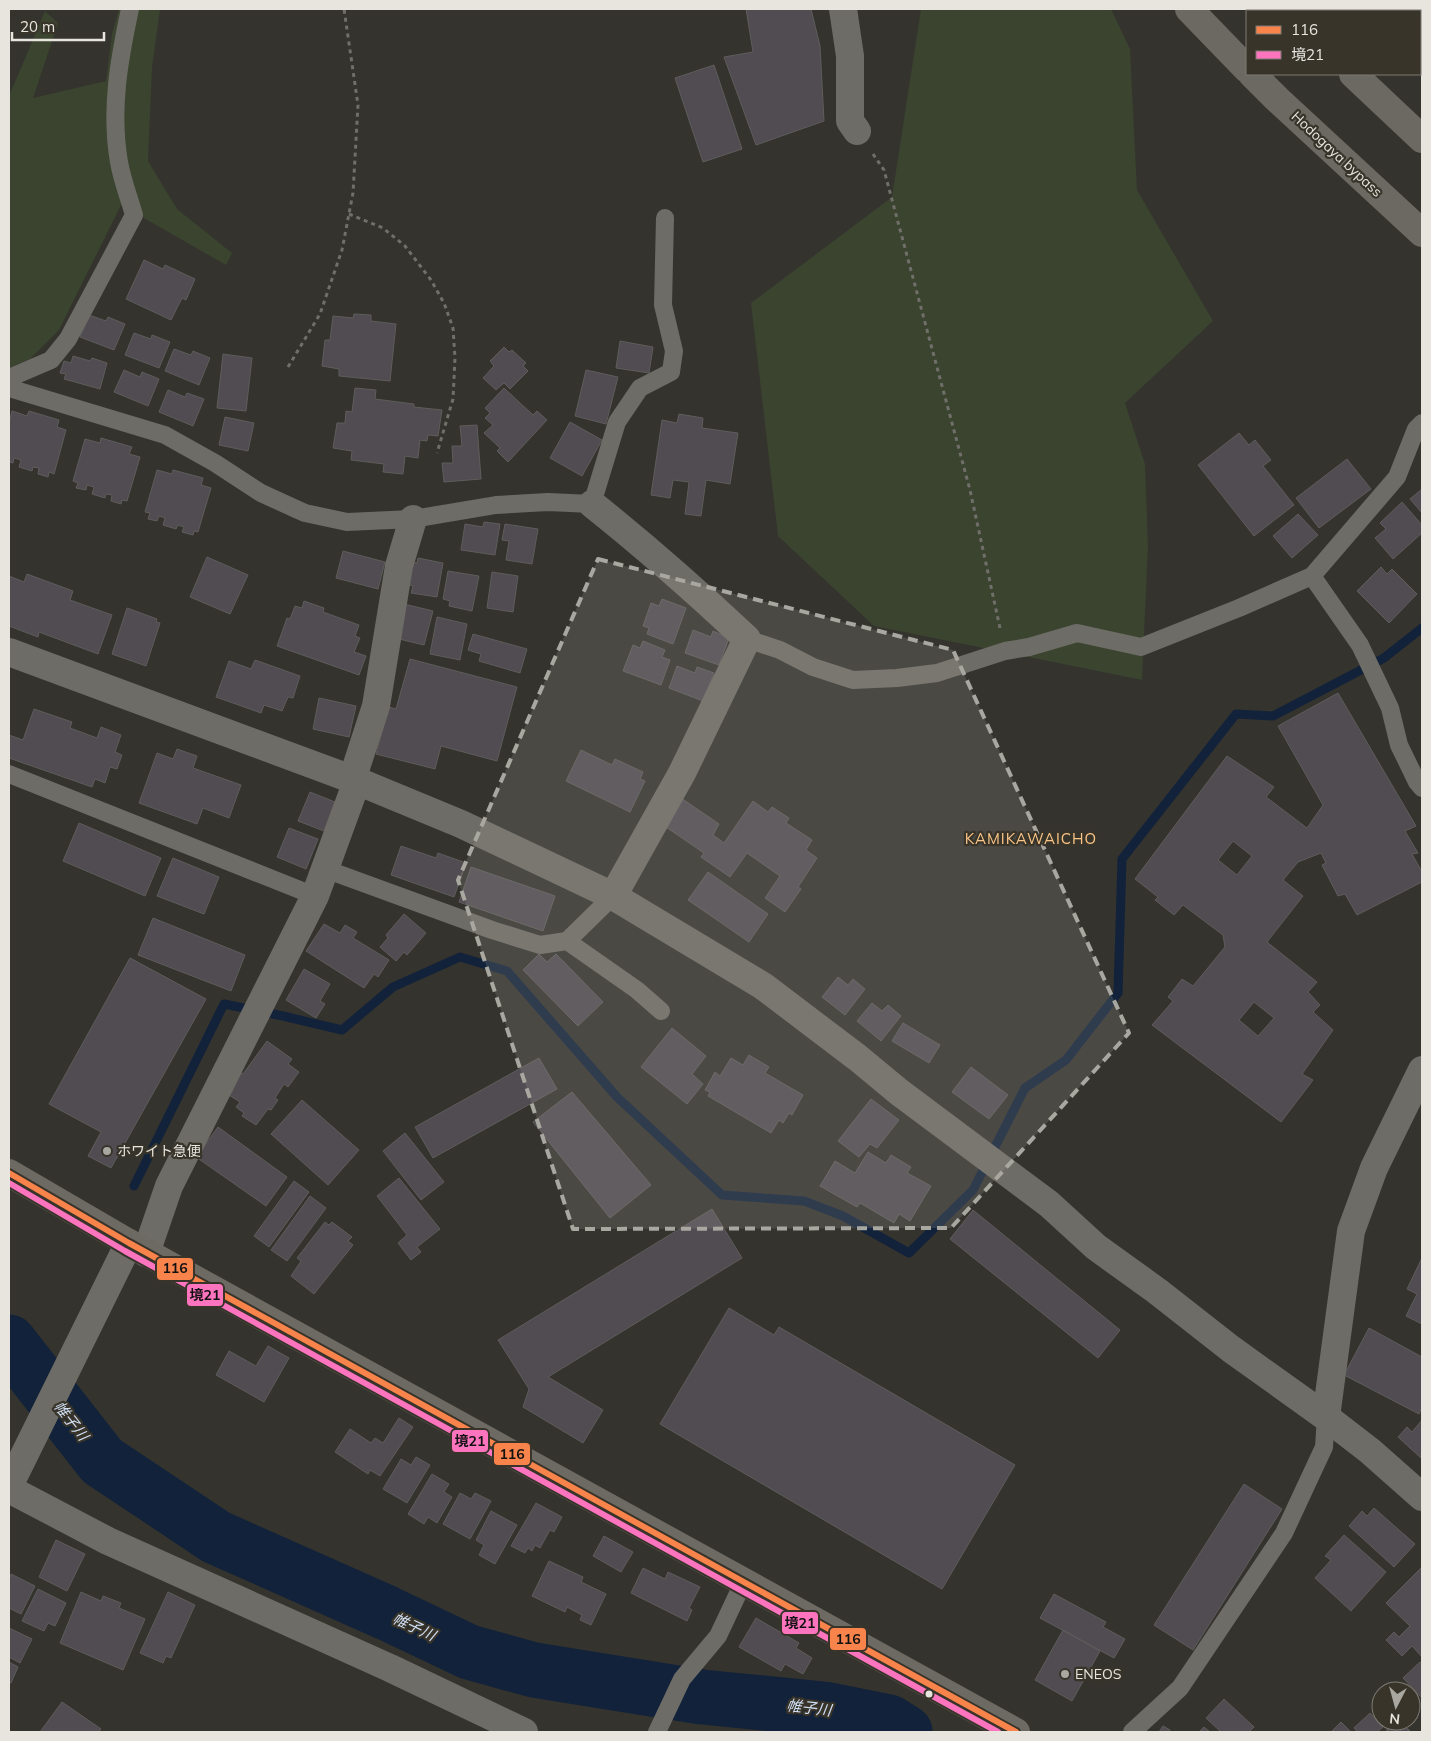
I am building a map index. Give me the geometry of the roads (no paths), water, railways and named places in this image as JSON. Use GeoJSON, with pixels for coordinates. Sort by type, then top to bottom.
{"type":"FeatureCollection","features":[{"type":"Feature","properties":{"kind":"highway"},"geometry":{"type":"LineString","coordinates":[[1188,9],[1246,67]]}},
{"type":"Feature","properties":{"kind":"highway","name":"Hodogaya bypass"},"geometry":{"type":"LineString","coordinates":[[1253,75],[1422,233]]}},
{"type":"Feature","properties":{"kind":"highway"},"geometry":{"type":"LineString","coordinates":[[1354,75],[1422,139]]}},
{"type":"Feature","properties":{"kind":"highway"},"geometry":{"type":"LineString","coordinates":[[9,1172],[137,1248],[1016,1732]]}},
{"type":"Feature","properties":{"kind":"street"},"geometry":{"type":"LineString","coordinates":[[843,9],[850,56],[850,121],[857,131]]}},
{"type":"Feature","properties":{"kind":"street"},"geometry":{"type":"LineString","coordinates":[[592,504],[660,559],[747,639],[682,774],[613,896]]}},
{"type":"Feature","properties":{"kind":"street"},"geometry":{"type":"LineString","coordinates":[[412,519],[399,566],[376,706],[355,781],[315,896],[170,1186],[62,1379],[9,1488],[108,1541],[390,1668],[524,1732]]}},
{"type":"Feature","properties":{"kind":"street"},"geometry":{"type":"LineString","coordinates":[[9,652],[355,781],[461,824],[613,896],[762,986],[858,1058],[899,1092],[1049,1204],[1096,1248],[1157,1291],[1231,1349],[1370,1451],[1422,1497]]}},
{"type":"Feature","properties":{"kind":"street"},"geometry":{"type":"LineString","coordinates":[[1326,1417],[1352,1231],[1374,1168],[1422,1070]]}},
{"type":"Feature","properties":{"kind":"lane"},"geometry":{"type":"LineString","coordinates":[[9,378],[51,360],[68,339],[134,214],[119,163],[114,113],[118,72],[130,9]]}},
{"type":"Feature","properties":{"kind":"lane"},"geometry":{"type":"LineString","coordinates":[[9,388],[164,435],[215,463],[261,493],[305,513],[347,522],[412,519],[496,504],[548,502],[592,504],[617,422],[640,388],[671,372],[674,351],[663,304],[665,218]]}},
{"type":"Feature","properties":{"kind":"lane"},"geometry":{"type":"LineString","coordinates":[[747,639],[780,650],[813,667],[853,680],[897,678],[937,673],[1005,652],[1077,633],[1141,647],[1239,608],[1312,576],[1397,477],[1416,429],[1422,423]]}},
{"type":"Feature","properties":{"kind":"lane"},"geometry":{"type":"LineString","coordinates":[[1312,576],[1360,645],[1390,708],[1399,745],[1417,782],[1422,788]]}},
{"type":"Feature","properties":{"kind":"lane"},"geometry":{"type":"LineString","coordinates":[[9,774],[315,896]]}},
{"type":"Feature","properties":{"kind":"lane"},"geometry":{"type":"LineString","coordinates":[[325,869],[492,930],[540,945],[568,941],[613,896]]}},
{"type":"Feature","properties":{"kind":"lane"},"geometry":{"type":"LineString","coordinates":[[568,941],[637,990],[661,1011]]}},
{"type":"Feature","properties":{"kind":"lane"},"geometry":{"type":"LineString","coordinates":[[1132,1732],[1180,1688],[1284,1534],[1324,1447],[1326,1417]]}},
{"type":"Feature","properties":{"kind":"lane"},"geometry":{"type":"LineString","coordinates":[[657,1732],[682,1678],[718,1636],[743,1583]]}},
{"type":"Feature","properties":{"kind":"waterway"},"geometry":{"type":"LineString","coordinates":[[134,1186],[224,1004],[342,1030],[393,987],[460,957],[507,971],[617,1097],[722,1195],[804,1201],[843,1216],[909,1253],[973,1190],[1025,1088],[1066,1060],[1118,993],[1122,859],[1236,714],[1273,716],[1384,658],[1422,628]]}},
{"type":"Feature","properties":{"kind":"waterway"},"geometry":{"type":"LineString","coordinates":[[18,1354],[29,1340]]}},
{"type":"Feature","properties":{"kind":"waterway","name":"帷子川"},"geometry":{"type":"LineString","coordinates":[[9,1342],[102,1461],[216,1537],[387,1613],[469,1652],[534,1670],[702,1697],[824,1709],[889,1722],[905,1732]]}},
{"type":"Feature","properties":{"kind":"place","name":"ホワイト急便"},"geometry":{"type":"Point","coordinates":[107,1151]}},
{"type":"Feature","properties":{"kind":"place","name":"ENEOS"},"geometry":{"type":"Point","coordinates":[1065,1674]}},
{"type":"Feature","properties":{"kind":"district","name":"KAMIKAWAICHO"},"geometry":{"type":"Point","coordinates":[1031,839]}}]}
